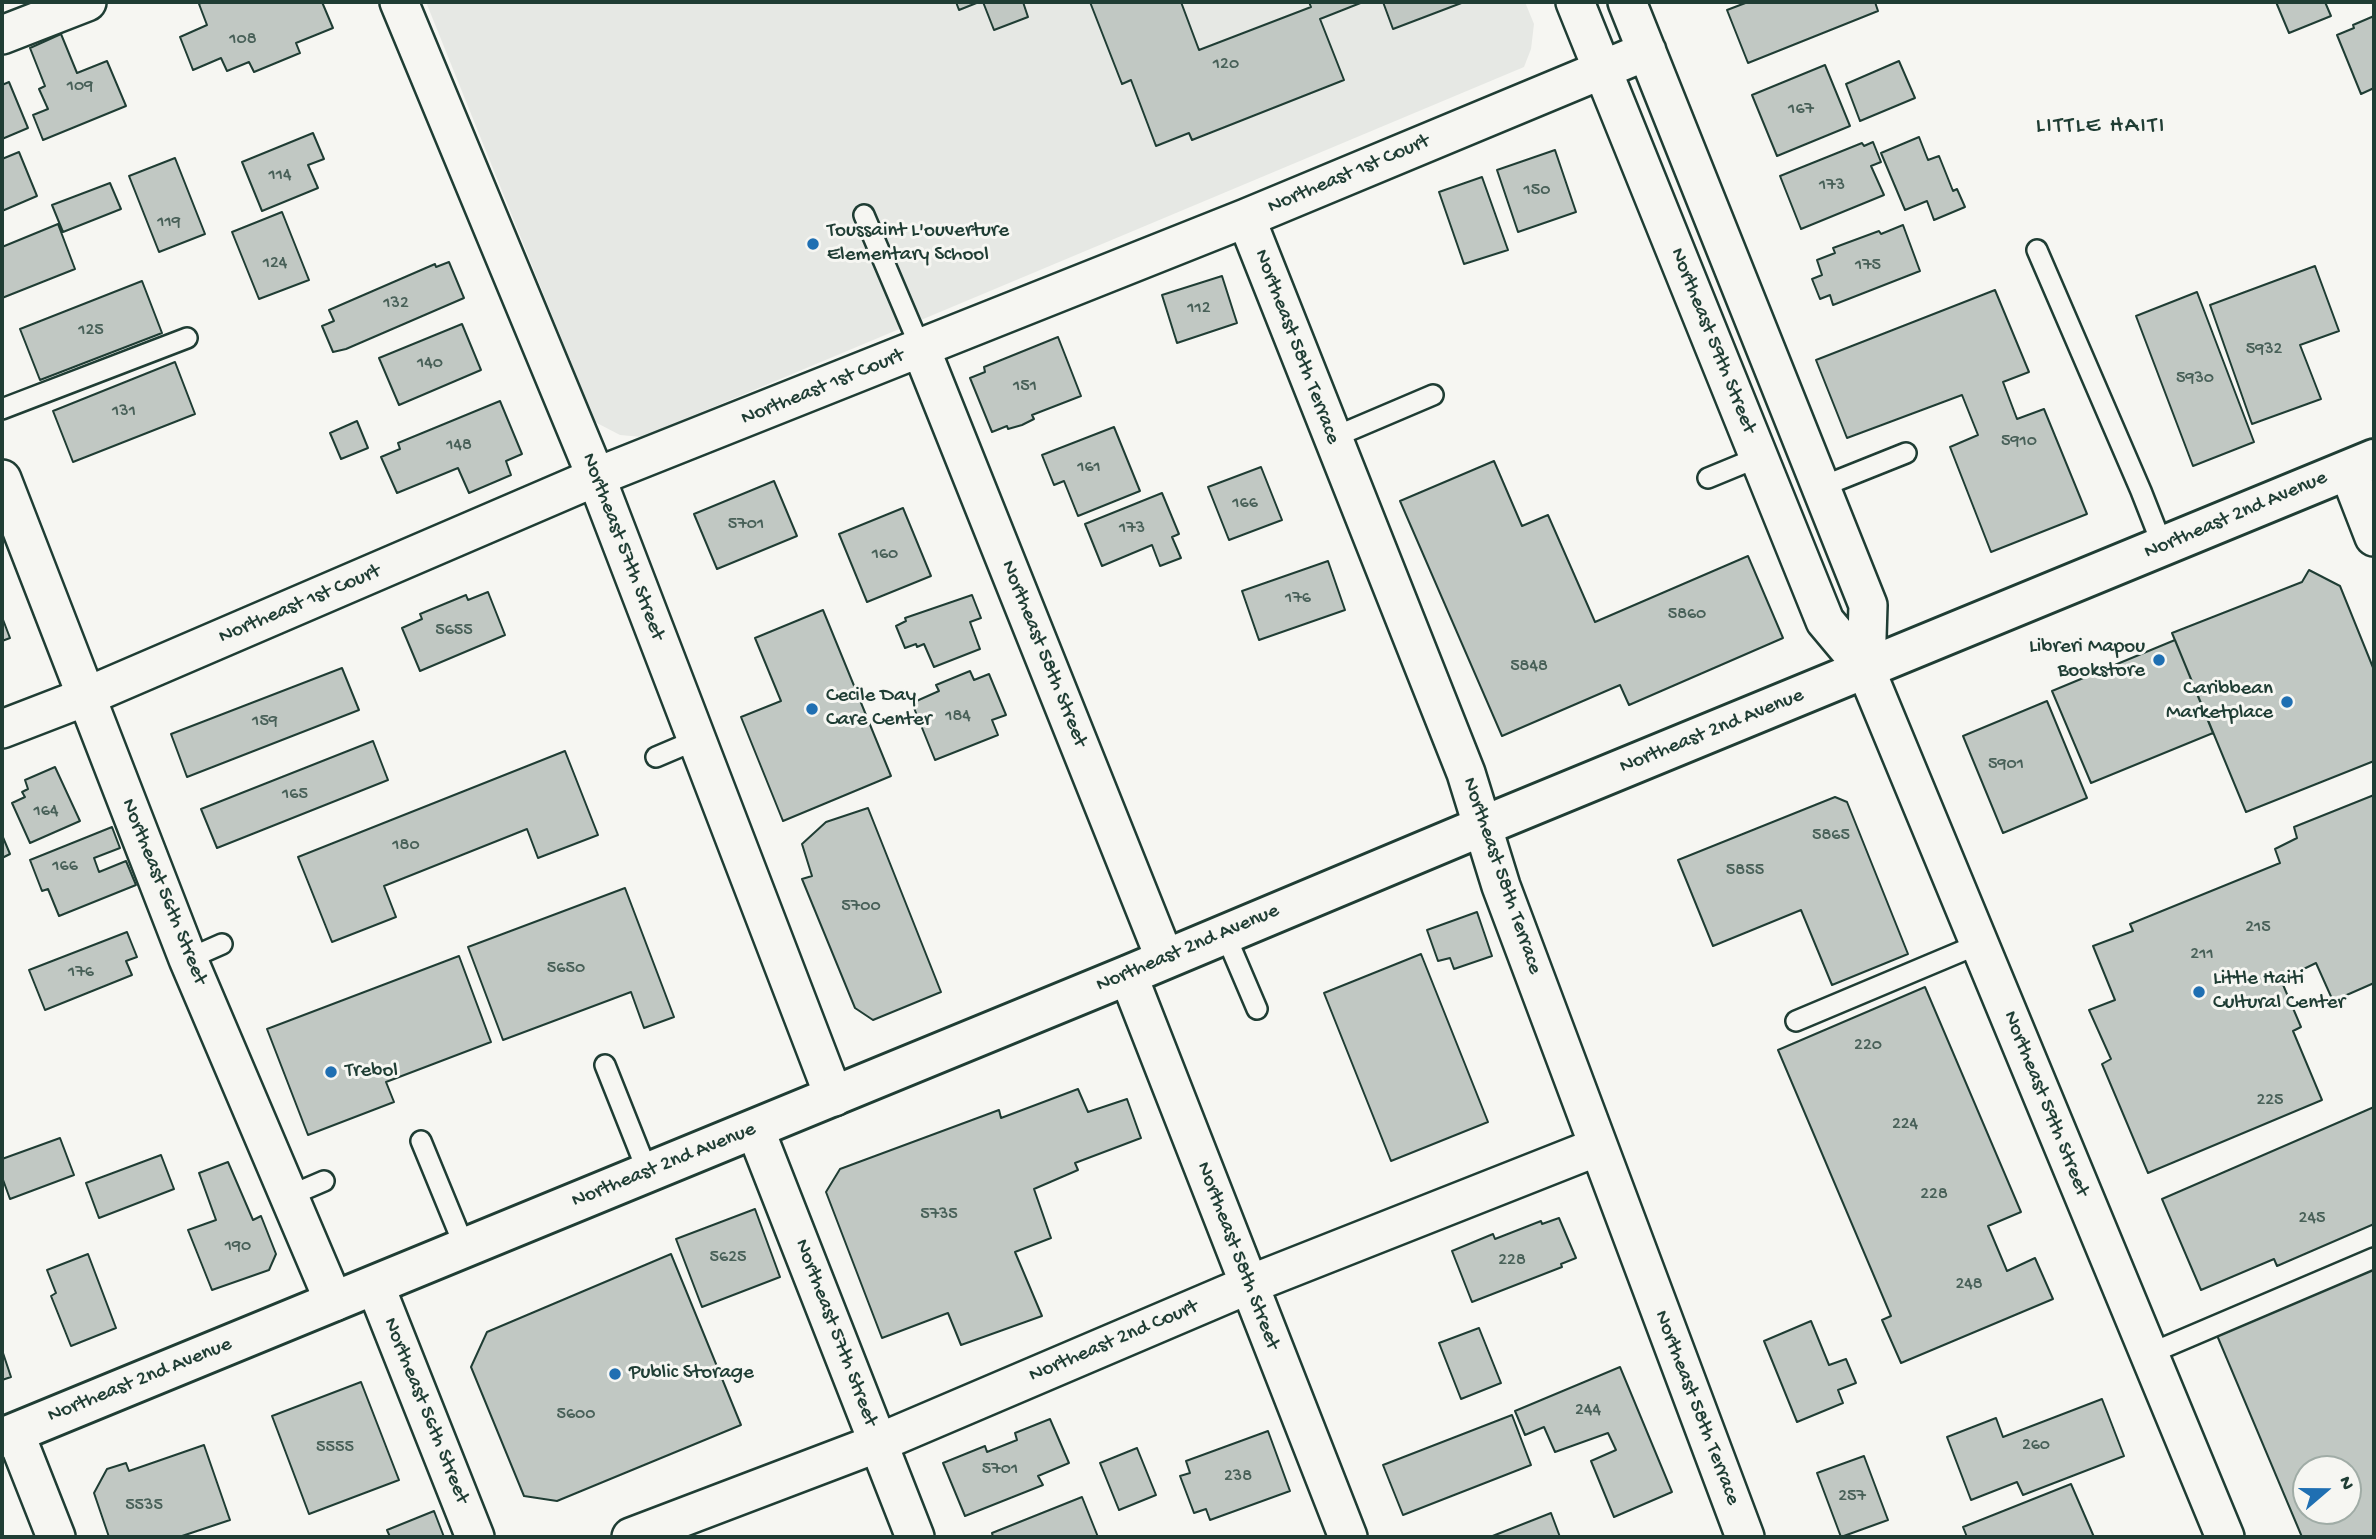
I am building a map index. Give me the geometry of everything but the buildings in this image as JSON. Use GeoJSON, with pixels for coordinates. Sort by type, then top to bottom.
{"type":"FeatureCollection","features":[{"type":"Feature","properties":{"kind":"main road","name":"Northeast 2nd Avenue"},"geometry":{"type":"LineString","coordinates":[[8,1435],[834,1097],[2361,464]]}},
{"type":"Feature","properties":{"kind":"street"},"geometry":{"type":"LineString","coordinates":[[2,35],[87,2]]}},
{"type":"Feature","properties":{"kind":"street","name":"Northeast 57th Street"},"geometry":{"type":"LineString","coordinates":[[399,2],[596,477],[834,1097]]}},
{"type":"Feature","properties":{"kind":"street","name":"Northeast 59th Street"},"geometry":{"type":"LineString","coordinates":[[1575,2],[1825,621],[1866,670],[2225,1537]]}},
{"type":"Feature","properties":{"kind":"street","name":"Northeast 59th Street"},"geometry":{"type":"LineString","coordinates":[[1627,2],[1868,605],[1866,670]]}},
{"type":"Feature","properties":{"kind":"street","name":"Northeast 1st Court"},"geometry":{"type":"LineString","coordinates":[[2,729],[85,697],[596,477],[1246,218],[1647,51]]}},
{"type":"Feature","properties":{"kind":"street","name":"Northeast 58th Terrace"},"geometry":{"type":"LineString","coordinates":[[1246,218],[1466,773],[1502,886],[1597,1147],[1745,1537]]}},
{"type":"Feature","properties":{"kind":"street","name":"Northeast 58th Street"},"geometry":{"type":"LineString","coordinates":[[920,349],[1165,959]]}},
{"type":"Feature","properties":{"kind":"street"},"geometry":{"type":"LineString","coordinates":[[2361,464],[2374,537]]}},
{"type":"Feature","properties":{"kind":"street","name":"Northeast 56th Street"},"geometry":{"type":"LineString","coordinates":[[2,479],[188,958],[334,1302]]}},
{"type":"Feature","properties":{"kind":"street","name":"Northeast 58th Street"},"geometry":{"type":"LineString","coordinates":[[1128,975],[1348,1537]]}},
{"type":"Feature","properties":{"kind":"street","name":"Northeast 57th Street"},"geometry":{"type":"LineString","coordinates":[[755,1129],[915,1537]]}},
{"type":"Feature","properties":{"kind":"street","name":"Northeast 2nd Court"},"geometry":{"type":"LineString","coordinates":[[631,1537],[878,1443],[1248,1285],[1597,1147]]}},
{"type":"Feature","properties":{"kind":"street","name":"Northeast 56th Street"},"geometry":{"type":"LineString","coordinates":[[375,1285],[475,1537]]}},
{"type":"Feature","properties":{"kind":"street"},"geometry":{"type":"LineString","coordinates":[[8,1435],[56,1537]]}},
{"type":"Feature","properties":{"kind":"lane"},"geometry":{"type":"LineString","coordinates":[[864,215],[920,349]]}},
{"type":"Feature","properties":{"kind":"lane"},"geometry":{"type":"LineString","coordinates":[[2037,250],[2163,547]]}},
{"type":"Feature","properties":{"kind":"lane"},"geometry":{"type":"LineString","coordinates":[[2,410],[187,338]]}},
{"type":"Feature","properties":{"kind":"lane"},"geometry":{"type":"LineString","coordinates":[[1332,438],[1433,395]]}},
{"type":"Feature","properties":{"kind":"lane"},"geometry":{"type":"LineString","coordinates":[[1821,487],[1906,453]]}},
{"type":"Feature","properties":{"kind":"lane"},"geometry":{"type":"LineString","coordinates":[[1708,478],[1759,457]]}},
{"type":"Feature","properties":{"kind":"lane"},"geometry":{"type":"LineString","coordinates":[[656,757],[696,740]]}},
{"type":"Feature","properties":{"kind":"lane"},"geometry":{"type":"LineString","coordinates":[[1225,934],[1257,1009]]}},
{"type":"Feature","properties":{"kind":"lane"},"geometry":{"type":"LineString","coordinates":[[188,958],[222,944]]}},
{"type":"Feature","properties":{"kind":"lane"},"geometry":{"type":"LineString","coordinates":[[1796,1021],[1979,944]]}},
{"type":"Feature","properties":{"kind":"lane"},"geometry":{"type":"LineString","coordinates":[[605,1065],[648,1173]]}},
{"type":"Feature","properties":{"kind":"lane"},"geometry":{"type":"LineString","coordinates":[[421,1141],[465,1248]]}},
{"type":"Feature","properties":{"kind":"lane"},"geometry":{"type":"LineString","coordinates":[[289,1196],[324,1181]]}},
{"type":"Feature","properties":{"kind":"lane"},"geometry":{"type":"LineString","coordinates":[[2149,1354],[2374,1258]]}},
{"type":"Feature","properties":{"kind":"shaded area","name":"Toussaint L'ouverture Elementary School"},"geometry":{"type":"Polygon","coordinates":[[[426,2],[1525,2],[1534,24],[1531,49],[1524,67],[642,437],[620,435],[595,422],[426,2]]]}},
{"type":"Feature","properties":{"kind":"place","name":"Toussaint L'ouverture Elementary School"},"geometry":{"type":"Point","coordinates":[813,244]}},
{"type":"Feature","properties":{"kind":"place","name":"Libreri Mapou Bookstore"},"geometry":{"type":"Point","coordinates":[2159,660]}},
{"type":"Feature","properties":{"kind":"place","name":"Caribbean Marketplace"},"geometry":{"type":"Point","coordinates":[2287,702]}},
{"type":"Feature","properties":{"kind":"place","name":"Cecile Day Care Center"},"geometry":{"type":"Point","coordinates":[812,709]}},
{"type":"Feature","properties":{"kind":"place","name":"Little Haiti Cultural Center"},"geometry":{"type":"Point","coordinates":[2199,992]}},
{"type":"Feature","properties":{"kind":"place","name":"Trebol"},"geometry":{"type":"Point","coordinates":[331,1072]}},
{"type":"Feature","properties":{"kind":"place","name":"Public Storage"},"geometry":{"type":"Point","coordinates":[615,1374]}},
{"type":"Feature","properties":{"kind":"district","name":"LITTLE HAITI"},"geometry":{"type":"Point","coordinates":[2101,127]}}]}
